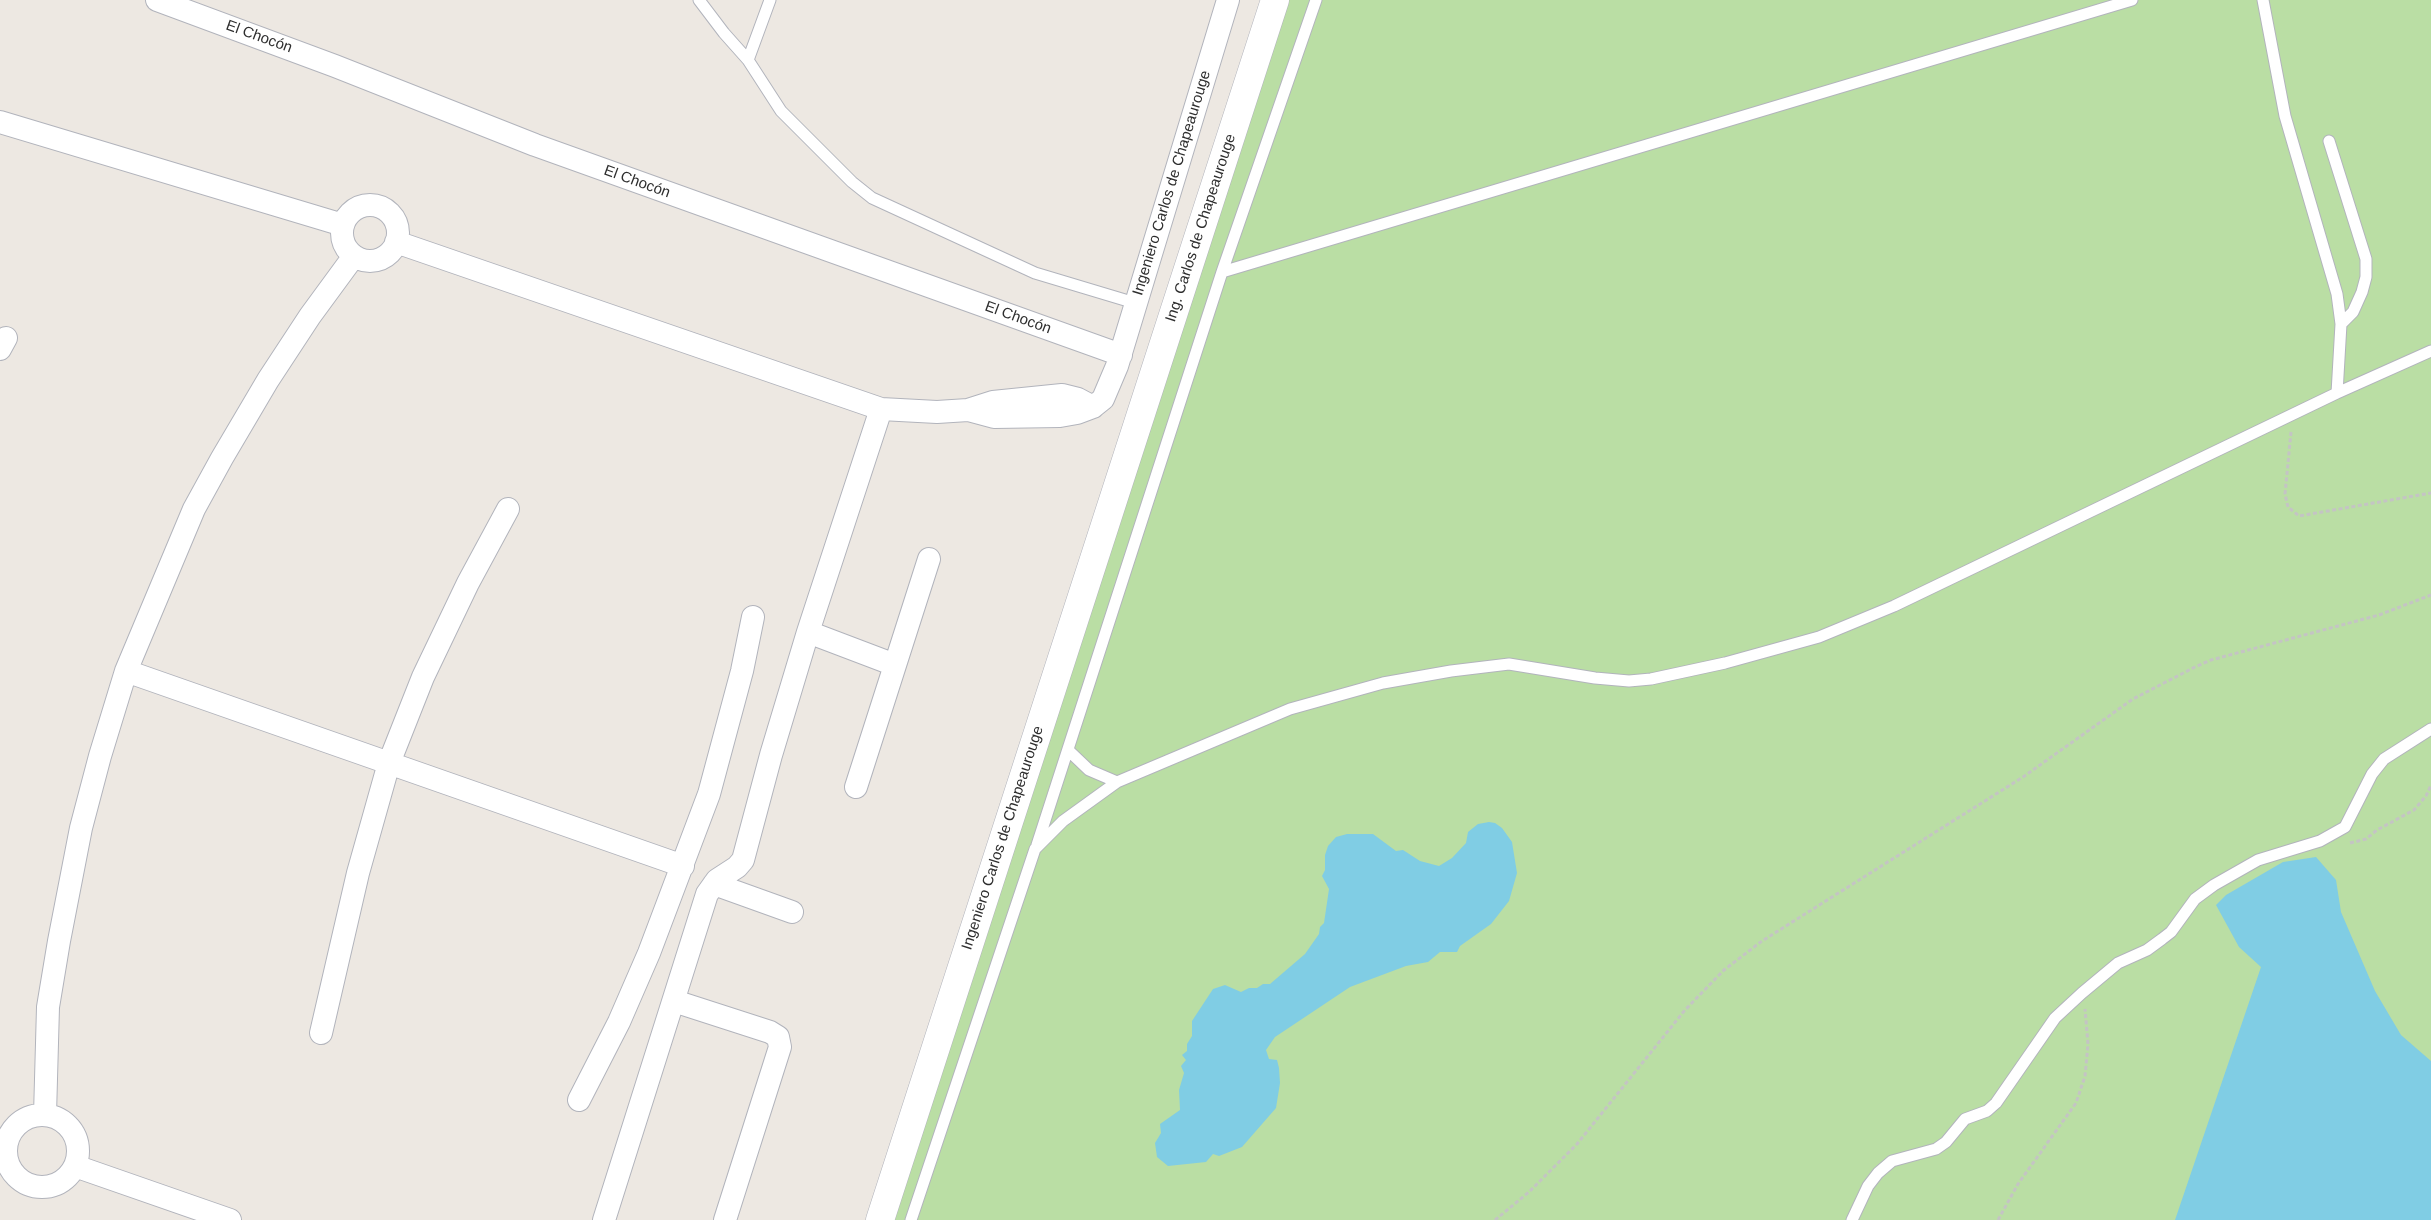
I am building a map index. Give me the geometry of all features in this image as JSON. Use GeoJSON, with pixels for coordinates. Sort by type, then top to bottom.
{"type":"FeatureCollection","features":[{"type":"Feature","properties":{"kind":"street","name":"El Chocón"},"geometry":{"type":"LineString","coordinates":[[157,0],[336,66],[535,145],[1119,361]]}},
{"type":"Feature","properties":{"kind":"street","name":"Ingeniero Carlos de Chapeaurouge"},"geometry":{"type":"LineString","coordinates":[[881,409],[937,412],[968,410],[994,418],[1060,416],[1077,413],[1093,407],[1103,399],[1119,361],[1228,0]]}},
{"type":"Feature","properties":{"kind":"street","name":"Ing. Carlos de Chapeaurouge"},"geometry":{"type":"LineString","coordinates":[[1127,456],[1274,0]]}},
{"type":"Feature","properties":{"kind":"street"},"geometry":{"type":"LineString","coordinates":[[0,122],[343,225]]}},
{"type":"Feature","properties":{"kind":"street"},"geometry":{"type":"LineString","coordinates":[[372,206],[381,208],[394,220],[397,229],[396,242],[389,253],[381,259],[363,261],[354,256],[343,243],[343,225],[354,210],[372,206]]}},
{"type":"Feature","properties":{"kind":"street"},"geometry":{"type":"LineString","coordinates":[[396,242],[881,409],[808,632],[771,755],[743,860],[714,884],[707,894],[604,1220]]}},
{"type":"Feature","properties":{"kind":"street"},"geometry":{"type":"LineString","coordinates":[[45,1115],[48,1007],[59,941],[81,828],[100,756],[126,671],[194,509],[217,467],[268,380],[354,256]]}},
{"type":"Feature","properties":{"kind":"street","name":"Ingeniero Carlos de Chapeaurouge"},"geometry":{"type":"LineString","coordinates":[[880,1220],[1127,456]]}},
{"type":"Feature","properties":{"kind":"street"},"geometry":{"type":"LineString","coordinates":[[321,1033],[358,873],[389,763],[423,677],[468,583],[508,509]]}},
{"type":"Feature","properties":{"kind":"street"},"geometry":{"type":"LineString","coordinates":[[856,787],[929,559]]}},
{"type":"Feature","properties":{"kind":"street"},"geometry":{"type":"LineString","coordinates":[[579,1100],[619,1022],[683,866],[709,794],[742,671],[753,617]]}},
{"type":"Feature","properties":{"kind":"street"},"geometry":{"type":"LineString","coordinates":[[808,632],[895,665]]}},
{"type":"Feature","properties":{"kind":"street"},"geometry":{"type":"LineString","coordinates":[[126,671],[683,866]]}},
{"type":"Feature","properties":{"kind":"street"},"geometry":{"type":"LineString","coordinates":[[714,884],[792,912]]}},
{"type":"Feature","properties":{"kind":"street"},"geometry":{"type":"LineString","coordinates":[[674,1001],[770,1032],[778,1037],[780,1047],[725,1220]]}},
{"type":"Feature","properties":{"kind":"street"},"geometry":{"type":"LineString","coordinates":[[45,1115],[56,1118],[73,1133],[78,1155],[75,1166],[68,1176],[59,1183],[47,1187],[35,1187],[15,1175],[6,1153],[4,1139],[22,1122],[33,1117],[45,1115]]}},
{"type":"Feature","properties":{"kind":"street"},"geometry":{"type":"LineString","coordinates":[[75,1166],[230,1220]]}},
{"type":"Feature","properties":{"kind":"lane"},"geometry":{"type":"LineString","coordinates":[[699,0],[724,33],[748,60],[781,111],[852,182],[872,198],[897,212],[1036,273],[1135,303]]}},
{"type":"Feature","properties":{"kind":"lane"},"geometry":{"type":"LineString","coordinates":[[748,60],[770,0]]}},
{"type":"Feature","properties":{"kind":"lane"},"geometry":{"type":"LineString","coordinates":[[912,1220],[1068,750],[1222,272],[1316,0]]}},
{"type":"Feature","properties":{"kind":"lane"},"geometry":{"type":"LineString","coordinates":[[1222,272],[2132,0]]}},
{"type":"Feature","properties":{"kind":"lane"},"geometry":{"type":"LineString","coordinates":[[2263,0],[2284,116],[2337,294],[2341,324],[2336,393]]}},
{"type":"Feature","properties":{"kind":"lane"},"geometry":{"type":"LineString","coordinates":[[2329,141],[2366,259],[2366,277],[2362,292],[2353,312],[2341,324]]}},
{"type":"Feature","properties":{"kind":"lane"},"geometry":{"type":"LineString","coordinates":[[1035,849],[1063,821],[1117,782],[1290,709],[1383,684],[1451,671],[1509,664],[1596,678],[1651,679],[1725,663],[1819,637],[1894,606],[2336,393],[2431,351]]}},
{"type":"Feature","properties":{"kind":"lane"},"geometry":{"type":"LineString","coordinates":[[1852,1220],[1868,1186],[1878,1173],[1892,1161],[1936,1149],[1946,1142],[1965,1119],[1987,1111],[1996,1103],[2055,1018],[2082,993],[2118,963],[2147,950],[2171,932],[2195,899],[2214,886],[2258,860],[2320,841],[2344,827],[2372,774],[2384,759],[2431,729]]}},
{"type":"Feature","properties":{"kind":"lane"},"geometry":{"type":"LineString","coordinates":[[1068,750],[1090,770],[1117,782]]}},
{"type":"Feature","properties":{"kind":"path"},"geometry":{"type":"LineString","coordinates":[[2293,414],[2285,494],[2288,507],[2298,516],[2431,493]]}},
{"type":"Feature","properties":{"kind":"path"},"geometry":{"type":"LineString","coordinates":[[1495,1220],[1529,1192],[1578,1144],[1686,1010],[1724,970],[1762,940],[2023,776],[2133,699],[2187,671],[2210,660],[2378,615],[2431,595]]}},
{"type":"Feature","properties":{"kind":"path"},"geometry":{"type":"LineString","coordinates":[[2320,841],[2353,843],[2366,839],[2377,830],[2414,810],[2426,796],[2431,785]]}},
{"type":"Feature","properties":{"kind":"path"},"geometry":{"type":"LineString","coordinates":[[1998,1220],[2018,1184],[2076,1103],[2086,1076],[2087,1016],[2082,993]]}},
{"type":"Feature","properties":{"kind":"green space"},"geometry":{"type":"Polygon","coordinates":[[[1284,0],[2431,0],[2431,1220],[893,1220],[1284,0]]]}},
{"type":"Feature","properties":{"kind":"water"},"geometry":{"type":"Polygon","coordinates":[[[1495,823],[1502,828],[1512,842],[1517,873],[1509,901],[1491,924],[1460,946],[1457,952],[1440,952],[1428,962],[1406,966],[1350,987],[1275,1037],[1266,1050],[1269,1059],[1277,1060],[1279,1068],[1280,1083],[1276,1108],[1242,1147],[1219,1156],[1213,1154],[1206,1162],[1168,1166],[1157,1157],[1155,1143],[1161,1133],[1160,1124],[1180,1110],[1179,1090],[1184,1073],[1181,1066],[1186,1060],[1182,1055],[1187,1051],[1187,1044],[1192,1036],[1192,1021],[1213,989],[1225,985],[1241,992],[1249,988],[1257,988],[1263,984],[1270,984],[1305,954],[1324,923],[1329,889],[1322,876],[1325,870],[1325,855],[1328,846],[1336,837],[1347,834],[1373,834],[1396,851],[1403,850],[1420,861],[1439,866],[1452,858],[1466,843],[1468,832],[1478,824],[1495,823]]]}},
{"type":"Feature","properties":{"kind":"water"},"geometry":{"type":"Polygon","coordinates":[[[2316,857],[2336,880],[2341,912],[2375,991],[2401,1035],[2431,1061],[2431,1220],[2175,1220],[2261,967],[2239,947],[2216,905],[2226,895],[2283,862],[2316,857]]]}}]}
